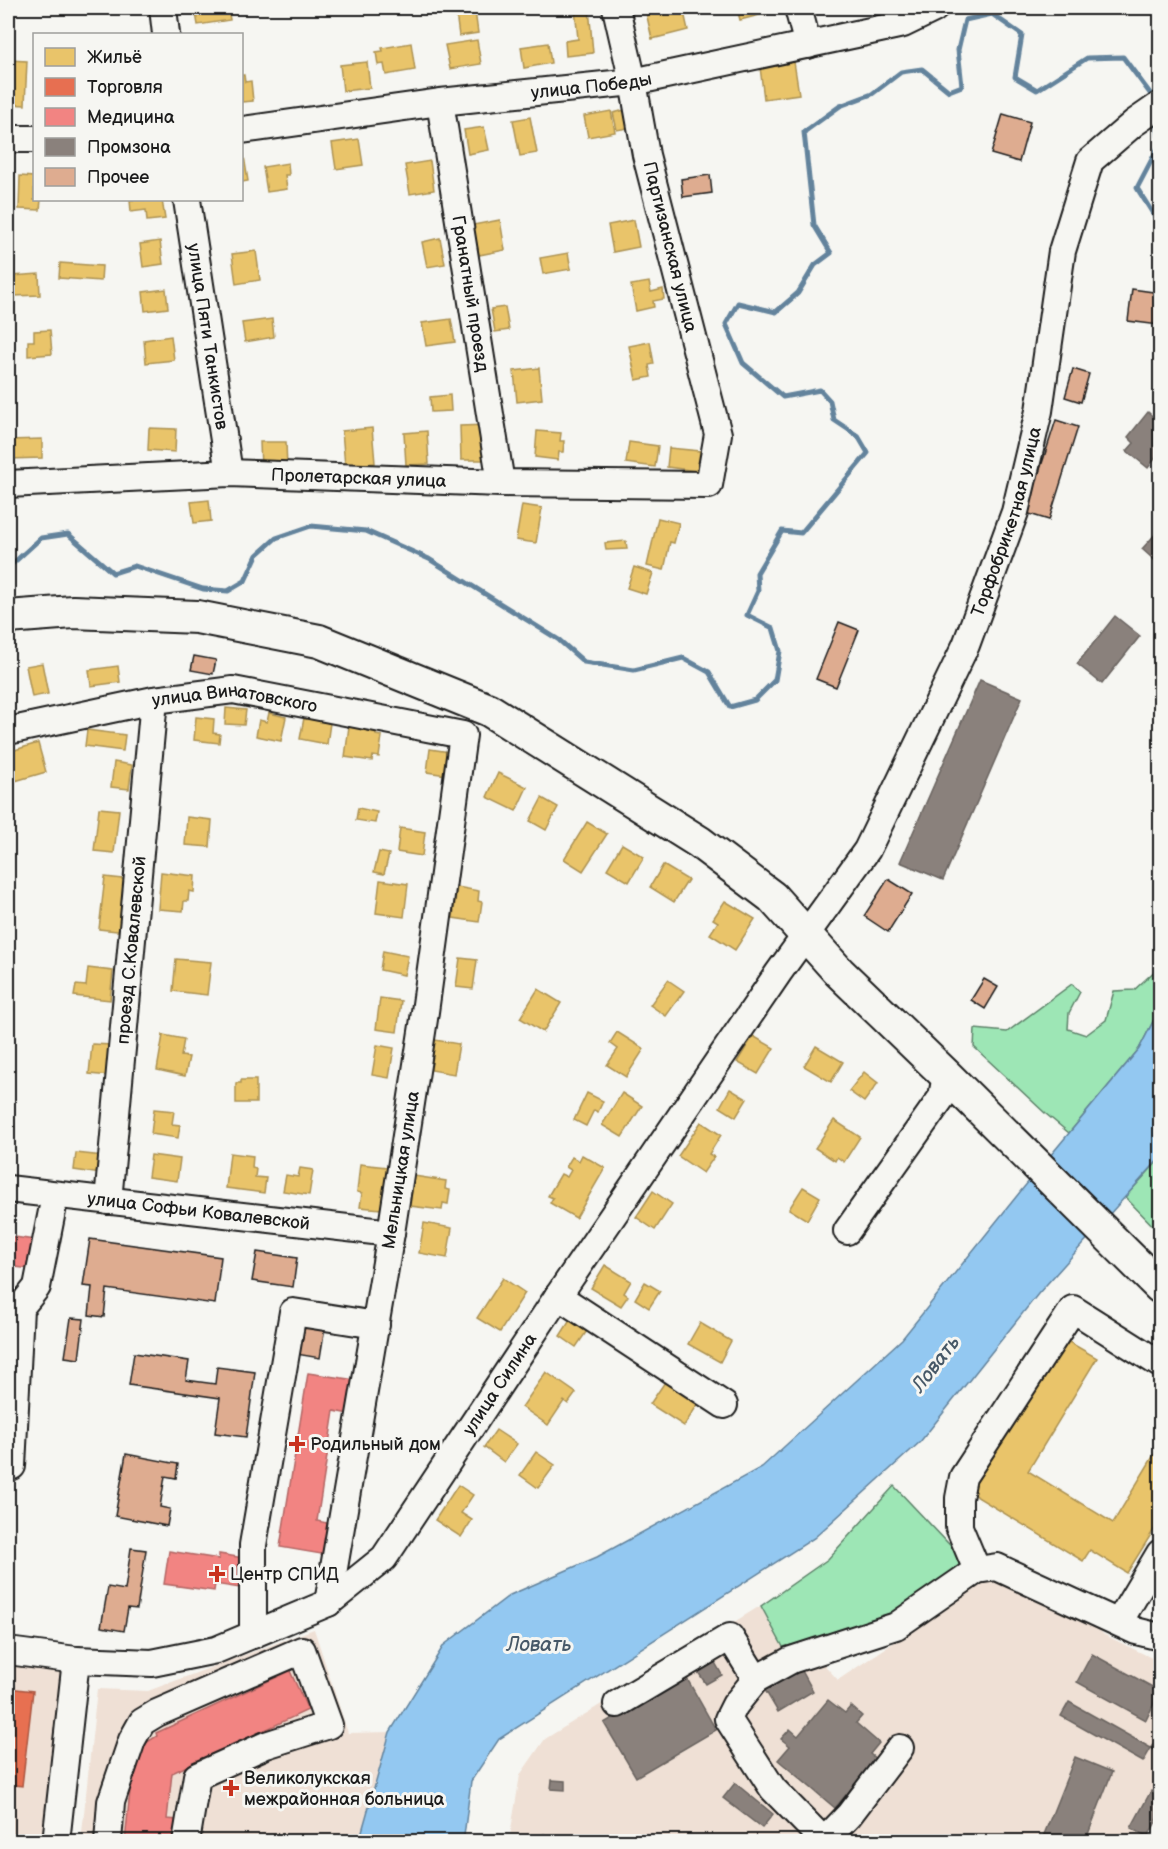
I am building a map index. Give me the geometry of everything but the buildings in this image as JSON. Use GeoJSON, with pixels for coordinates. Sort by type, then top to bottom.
{"type":"FeatureCollection","features":[{"type":"Feature","properties":{"kind":"main road"},"geometry":{"type":"LineString","coordinates":[[8,617],[74,612],[197,617],[319,641],[489,710],[699,843],[772,897],[839,972],[1161,1287]]}},
{"type":"Feature","properties":{"kind":"street"},"geometry":{"type":"LineString","coordinates":[[163,8],[166,33]]}},
{"type":"Feature","properties":{"kind":"street","name":"Партизанская улица"},"geometry":{"type":"LineString","coordinates":[[616,8],[633,82],[646,155],[718,434],[709,485]]}},
{"type":"Feature","properties":{"kind":"street"},"geometry":{"type":"LineString","coordinates":[[798,8],[808,45]]}},
{"type":"Feature","properties":{"kind":"street","name":"улица Победы"},"geometry":{"type":"LineString","coordinates":[[243,130],[440,102],[633,82],[903,24],[935,8]]}},
{"type":"Feature","properties":{"kind":"street","name":"Гранатный проезд"},"geometry":{"type":"LineString","coordinates":[[440,102],[501,483]]}},
{"type":"Feature","properties":{"kind":"street","name":"Торфобрикетная улица"},"geometry":{"type":"LineString","coordinates":[[807,934],[867,850],[966,645],[1015,512],[1039,411],[1062,251],[1090,161],[1134,123],[1161,105]]}},
{"type":"Feature","properties":{"kind":"street"},"geometry":{"type":"LineString","coordinates":[[8,139],[33,139]]}},
{"type":"Feature","properties":{"kind":"street","name":"улица Пяти Танкистов"},"geometry":{"type":"LineString","coordinates":[[187,201],[229,473]]}},
{"type":"Feature","properties":{"kind":"street","name":"Пролетарская улица"},"geometry":{"type":"LineString","coordinates":[[8,484],[229,473],[501,483],[709,485]]}},
{"type":"Feature","properties":{"kind":"street","name":"улица Винатовского"},"geometry":{"type":"LineString","coordinates":[[8,731],[154,700],[232,690],[463,735]]}},
{"type":"Feature","properties":{"kind":"street","name":"проезд С.Ковалевской"},"geometry":{"type":"LineString","coordinates":[[108,1201],[154,700]]}},
{"type":"Feature","properties":{"kind":"street","name":"Мельницкая улица"},"geometry":{"type":"LineString","coordinates":[[328,1603],[392,1233],[463,735]]}},
{"type":"Feature","properties":{"kind":"street","name":"улица Силина"},"geometry":{"type":"LineString","coordinates":[[8,1651],[76,1660],[152,1663],[216,1650],[328,1603],[384,1558],[558,1296],[807,934]]}},
{"type":"Feature","properties":{"kind":"street"},"geometry":{"type":"LineString","coordinates":[[847,1231],[942,1097],[946,1075]]}},
{"type":"Feature","properties":{"kind":"street","name":"улица Софьи Ковалевской"},"geometry":{"type":"LineString","coordinates":[[8,1189],[392,1233]]}},
{"type":"Feature","properties":{"kind":"street"},"geometry":{"type":"LineString","coordinates":[[12,1466],[20,1308],[37,1287],[55,1196]]}},
{"type":"Feature","properties":{"kind":"street"},"geometry":{"type":"LineString","coordinates":[[558,1296],[724,1405]]}},
{"type":"Feature","properties":{"kind":"street"},"geometry":{"type":"LineString","coordinates":[[977,1570],[959,1527],[959,1498],[963,1477],[1072,1309],[1161,1364]]}},
{"type":"Feature","properties":{"kind":"street"},"geometry":{"type":"LineString","coordinates":[[252,1635],[253,1545],[293,1312],[376,1325]]}},
{"type":"Feature","properties":{"kind":"street"},"geometry":{"type":"LineString","coordinates":[[1119,1623],[1161,1553]]}},
{"type":"Feature","properties":{"kind":"street"},"geometry":{"type":"LineString","coordinates":[[900,1748],[849,1815],[824,1841],[772,1789],[728,1719],[735,1705],[756,1679],[791,1660],[896,1626],[977,1570],[997,1567],[1119,1623],[1161,1637]]}},
{"type":"Feature","properties":{"kind":"street"},"geometry":{"type":"LineString","coordinates":[[617,1704],[730,1637],[756,1679]]}},
{"type":"Feature","properties":{"kind":"street"},"geometry":{"type":"LineString","coordinates":[[108,1842],[111,1802],[132,1740],[142,1722],[157,1713],[302,1650],[329,1725],[266,1745],[197,1776],[186,1842]]}},
{"type":"Feature","properties":{"kind":"street"},"geometry":{"type":"LineString","coordinates":[[56,1842],[76,1660]]}},
{"type":"Feature","properties":{"kind":"shaded area"},"geometry":{"type":"Polygon","coordinates":[[[990,1578],[1089,1619],[1103,1634],[1160,1662],[1160,1814],[1145,1841],[509,1842],[520,1775],[545,1739],[760,1606],[795,1667],[819,1659],[838,1680],[990,1578]]]}},
{"type":"Feature","properties":{"kind":"shaded area","name":"Великолукская межрайонная больница"},"geometry":{"type":"Polygon","coordinates":[[[314,1629],[348,1733],[390,1732],[359,1841],[81,1842],[97,1689],[148,1691],[314,1629]]]}},
{"type":"Feature","properties":{"kind":"shaded area"},"geometry":{"type":"Polygon","coordinates":[[[8,1656],[69,1664],[50,1841],[8,1842],[8,1656]]]}},
{"type":"Feature","properties":{"kind":"green space"},"geometry":{"type":"Polygon","coordinates":[[[1160,952],[1160,1008],[1139,1049],[1069,1133],[974,1047],[975,1029],[1007,1032],[1072,984],[1080,992],[1069,1013],[1068,1029],[1086,1035],[1106,1020],[1114,991],[1134,990],[1158,968],[1160,952]]]}},
{"type":"Feature","properties":{"kind":"green space"},"geometry":{"type":"Polygon","coordinates":[[[1158,1161],[1160,1162],[1160,1233],[1125,1197],[1158,1161]]]}},
{"type":"Feature","properties":{"kind":"green space"},"geometry":{"type":"Polygon","coordinates":[[[894,1486],[964,1560],[1008,1562],[893,1619],[851,1632],[783,1647],[761,1606],[828,1559],[894,1486]]]}},
{"type":"Feature","properties":{"kind":"water","name":"Ловать"},"geometry":{"type":"Polygon","coordinates":[[[1160,1008],[1160,1158],[1038,1294],[920,1442],[814,1538],[499,1739],[471,1781],[464,1836],[467,1841],[359,1842],[390,1732],[444,1645],[510,1595],[597,1557],[762,1467],[902,1339],[1139,1049],[1160,1008]]]}},
{"type":"Feature","properties":{"kind":"waterway"},"geometry":{"type":"LineString","coordinates":[[10,566],[41,538],[68,534],[113,573],[135,566],[203,589],[228,591],[245,581],[257,555],[276,538],[311,526],[366,531],[429,559],[559,640],[584,662],[634,670],[683,658],[709,672],[730,707],[755,700],[775,680],[780,651],[773,628],[747,615],[758,591],[757,573],[782,531],[801,533],[868,453],[858,436],[834,420],[830,401],[820,390],[783,397],[743,363],[726,324],[738,303],[776,312],[798,293],[815,265],[831,253],[814,225],[804,132],[840,106],[872,94],[901,72],[922,69],[949,91],[962,86],[958,50],[965,20],[992,14],[1022,35],[1015,77],[1037,90],[1087,58],[1123,57],[1155,100]]}},
{"type":"Feature","properties":{"kind":"waterway"},"geometry":{"type":"LineString","coordinates":[[1157,115],[1160,144],[1137,188],[1160,225]]}},
{"type":"Feature","properties":{"kind":"place","name":"Родильный дом"},"geometry":{"type":"Point","coordinates":[297,1444]}},
{"type":"Feature","properties":{"kind":"place","name":"Центр СПИД"},"geometry":{"type":"Point","coordinates":[217,1574]}},
{"type":"Feature","properties":{"kind":"place","name":"Великолукская межрайонная больница"},"geometry":{"type":"Point","coordinates":[231,1788]}}]}
